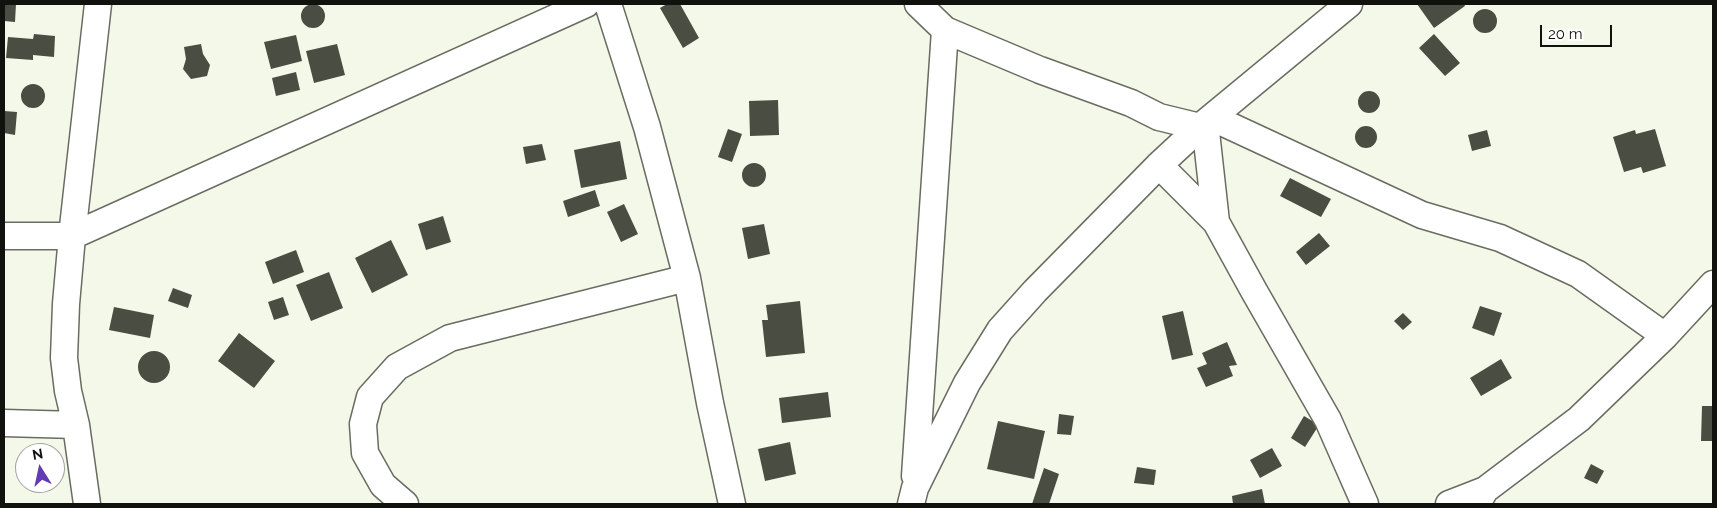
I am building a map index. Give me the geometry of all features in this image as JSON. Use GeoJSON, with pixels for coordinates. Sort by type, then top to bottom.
{"type":"FeatureCollection","features":[{"type":"Feature","properties":{"kind":"street"},"geometry":{"type":"LineString","coordinates":[[86,504],[76,425],[68,391],[64,358],[66,304],[72,236],[98,4]]}},
{"type":"Feature","properties":{"kind":"street"},"geometry":{"type":"LineString","coordinates":[[4,236],[72,236],[586,4]]}},
{"type":"Feature","properties":{"kind":"street"},"geometry":{"type":"LineString","coordinates":[[608,4],[647,127],[687,278],[710,403],[732,504]]}},
{"type":"Feature","properties":{"kind":"street"},"geometry":{"type":"LineString","coordinates":[[918,4],[945,30],[1040,70],[1131,103],[1159,117],[1206,123],[1422,215],[1500,238],[1578,274],[1665,336]]}},
{"type":"Feature","properties":{"kind":"street"},"geometry":{"type":"LineString","coordinates":[[913,496],[967,383],[1000,330],[1035,291],[1161,163],[1206,123],[1350,4]]}},
{"type":"Feature","properties":{"kind":"street"},"geometry":{"type":"LineString","coordinates":[[913,496],[945,30]]}},
{"type":"Feature","properties":{"kind":"street"},"geometry":{"type":"LineString","coordinates":[[1159,117],[1161,163],[1216,222],[1328,420],[1365,504]]}},
{"type":"Feature","properties":{"kind":"street"},"geometry":{"type":"LineString","coordinates":[[1206,123],[1216,222]]}},
{"type":"Feature","properties":{"kind":"street"},"geometry":{"type":"LineString","coordinates":[[405,504],[383,485],[365,453],[364,443],[363,424],[370,397],[397,367],[450,338],[687,278]]}},
{"type":"Feature","properties":{"kind":"street"},"geometry":{"type":"LineString","coordinates":[[1449,504],[1481,497],[1579,419],[1665,336],[1713,284]]}},
{"type":"Feature","properties":{"kind":"street"},"geometry":{"type":"LineString","coordinates":[[4,423],[76,425]]}},
{"type":"Feature","properties":{"kind":"building"},"geometry":{"type":"Polygon","coordinates":[[[4,4],[16,4],[15,22],[4,21],[4,4]]]}},
{"type":"Feature","properties":{"kind":"building"},"geometry":{"type":"Polygon","coordinates":[[[313,4],[321,8],[325,16],[321,24],[313,28],[305,24],[301,16],[305,8],[313,4]]]}},
{"type":"Feature","properties":{"kind":"building"},"geometry":{"type":"Polygon","coordinates":[[[667,4],[680,4],[699,38],[683,48],[660,8],[667,4]]]}},
{"type":"Feature","properties":{"kind":"building"},"geometry":{"type":"Polygon","coordinates":[[[1417,4],[1464,4],[1465,6],[1434,28],[1417,4]]]}},
{"type":"Feature","properties":{"kind":"building"},"geometry":{"type":"Polygon","coordinates":[[[1485,9],[1494,12],[1497,21],[1494,30],[1485,33],[1476,30],[1473,21],[1476,12],[1485,9]]]}},
{"type":"Feature","properties":{"kind":"building"},"geometry":{"type":"Polygon","coordinates":[[[34,34],[55,36],[54,57],[33,55],[33,60],[6,58],[8,37],[33,39],[34,34]]]}},
{"type":"Feature","properties":{"kind":"building"},"geometry":{"type":"Polygon","coordinates":[[[1434,34],[1460,63],[1445,76],[1419,48],[1434,34]]]}},
{"type":"Feature","properties":{"kind":"building"},"geometry":{"type":"Polygon","coordinates":[[[296,35],[302,61],[271,69],[264,42],[296,35]]]}},
{"type":"Feature","properties":{"kind":"building"},"geometry":{"type":"Polygon","coordinates":[[[201,44],[203,54],[210,65],[207,76],[191,79],[183,69],[186,59],[184,47],[201,44]]]}},
{"type":"Feature","properties":{"kind":"building"},"geometry":{"type":"Polygon","coordinates":[[[337,44],[345,75],[314,83],[306,51],[337,44]]]}},
{"type":"Feature","properties":{"kind":"building"},"geometry":{"type":"Polygon","coordinates":[[[296,72],[300,90],[276,96],[272,78],[296,72]]]}},
{"type":"Feature","properties":{"kind":"building"},"geometry":{"type":"Polygon","coordinates":[[[33,84],[42,87],[45,96],[42,105],[33,108],[24,105],[21,96],[24,87],[33,84]]]}},
{"type":"Feature","properties":{"kind":"building"},"geometry":{"type":"Polygon","coordinates":[[[1369,91],[1377,94],[1380,102],[1377,110],[1369,113],[1361,110],[1358,102],[1361,94],[1369,91]]]}},
{"type":"Feature","properties":{"kind":"building"},"geometry":{"type":"Polygon","coordinates":[[[778,100],[779,135],[750,136],[749,101],[778,100]]]}},
{"type":"Feature","properties":{"kind":"building"},"geometry":{"type":"Polygon","coordinates":[[[4,111],[17,112],[15,135],[4,133],[4,111]]]}},
{"type":"Feature","properties":{"kind":"building"},"geometry":{"type":"Polygon","coordinates":[[[1362,126],[1370,126],[1377,133],[1377,141],[1370,148],[1362,148],[1355,141],[1355,133],[1362,126]]]}},
{"type":"Feature","properties":{"kind":"building"},"geometry":{"type":"Polygon","coordinates":[[[728,129],[742,134],[732,162],[718,157],[728,129]]]}},
{"type":"Feature","properties":{"kind":"building"},"geometry":{"type":"Polygon","coordinates":[[[1655,129],[1666,166],[1643,173],[1641,167],[1624,172],[1613,137],[1635,130],[1636,134],[1655,129]]]}},
{"type":"Feature","properties":{"kind":"building"},"geometry":{"type":"Polygon","coordinates":[[[1487,130],[1491,146],[1472,151],[1468,135],[1487,130]]]}},
{"type":"Feature","properties":{"kind":"building"},"geometry":{"type":"Polygon","coordinates":[[[620,141],[627,179],[581,188],[574,150],[620,141]]]}},
{"type":"Feature","properties":{"kind":"building"},"geometry":{"type":"Polygon","coordinates":[[[542,144],[546,160],[526,164],[523,147],[542,144]]]}},
{"type":"Feature","properties":{"kind":"building"},"geometry":{"type":"Polygon","coordinates":[[[754,163],[762,167],[766,175],[762,183],[754,187],[746,183],[742,175],[746,167],[754,163]]]}},
{"type":"Feature","properties":{"kind":"building"},"geometry":{"type":"Polygon","coordinates":[[[1290,178],[1331,199],[1321,217],[1280,196],[1290,178]]]}},
{"type":"Feature","properties":{"kind":"building"},"geometry":{"type":"Polygon","coordinates":[[[595,190],[600,206],[568,217],[563,201],[595,190]]]}},
{"type":"Feature","properties":{"kind":"building"},"geometry":{"type":"Polygon","coordinates":[[[624,204],[638,234],[621,242],[607,212],[624,204]]]}},
{"type":"Feature","properties":{"kind":"building"},"geometry":{"type":"Polygon","coordinates":[[[443,216],[451,242],[426,250],[418,224],[443,216]]]}},
{"type":"Feature","properties":{"kind":"building"},"geometry":{"type":"Polygon","coordinates":[[[764,224],[770,254],[748,259],[742,228],[764,224]]]}},
{"type":"Feature","properties":{"kind":"building"},"geometry":{"type":"Polygon","coordinates":[[[1319,233],[1330,246],[1306,265],[1296,252],[1319,233]]]}},
{"type":"Feature","properties":{"kind":"building"},"geometry":{"type":"Polygon","coordinates":[[[391,240],[408,275],[372,293],[355,258],[391,240]]]}},
{"type":"Feature","properties":{"kind":"building"},"geometry":{"type":"Polygon","coordinates":[[[296,250],[304,272],[273,284],[265,262],[296,250]]]}},
{"type":"Feature","properties":{"kind":"building"},"geometry":{"type":"Polygon","coordinates":[[[329,272],[343,308],[311,321],[296,285],[329,272]]]}},
{"type":"Feature","properties":{"kind":"building"},"geometry":{"type":"Polygon","coordinates":[[[173,288],[192,295],[188,308],[168,301],[173,288]]]}},
{"type":"Feature","properties":{"kind":"building"},"geometry":{"type":"Polygon","coordinates":[[[283,297],[289,315],[274,320],[268,302],[283,297]]]}},
{"type":"Feature","properties":{"kind":"building"},"geometry":{"type":"Polygon","coordinates":[[[800,301],[805,353],[766,357],[762,320],[768,320],[766,305],[800,301]]]}},
{"type":"Feature","properties":{"kind":"building"},"geometry":{"type":"Polygon","coordinates":[[[1480,306],[1502,313],[1494,336],[1472,328],[1480,306]]]}},
{"type":"Feature","properties":{"kind":"building"},"geometry":{"type":"Polygon","coordinates":[[[114,307],[154,315],[150,338],[109,330],[114,307]]]}},
{"type":"Feature","properties":{"kind":"building"},"geometry":{"type":"Polygon","coordinates":[[[1183,311],[1193,355],[1172,360],[1162,316],[1183,311]]]}},
{"type":"Feature","properties":{"kind":"building"},"geometry":{"type":"Polygon","coordinates":[[[1403,313],[1412,322],[1403,330],[1394,321],[1403,313]]]}},
{"type":"Feature","properties":{"kind":"building"},"geometry":{"type":"Polygon","coordinates":[[[239,333],[275,361],[254,388],[218,361],[239,333]]]}},
{"type":"Feature","properties":{"kind":"building"},"geometry":{"type":"Polygon","coordinates":[[[1227,342],[1237,365],[1229,366],[1233,376],[1206,387],[1197,368],[1207,364],[1202,353],[1227,342]]]}},
{"type":"Feature","properties":{"kind":"building"},"geometry":{"type":"Polygon","coordinates":[[[154,351],[165,356],[170,367],[165,378],[154,383],[143,378],[138,367],[143,356],[154,351]]]}},
{"type":"Feature","properties":{"kind":"building"},"geometry":{"type":"Polygon","coordinates":[[[1501,359],[1512,378],[1481,396],[1470,378],[1501,359]]]}},
{"type":"Feature","properties":{"kind":"building"},"geometry":{"type":"Polygon","coordinates":[[[828,392],[831,417],[782,423],[779,398],[828,392]]]}},
{"type":"Feature","properties":{"kind":"building"},"geometry":{"type":"Polygon","coordinates":[[[1702,406],[1713,406],[1713,441],[1701,441],[1702,406]]]}},
{"type":"Feature","properties":{"kind":"building"},"geometry":{"type":"Polygon","coordinates":[[[1059,414],[1074,416],[1071,435],[1057,434],[1059,414]]]}},
{"type":"Feature","properties":{"kind":"building"},"geometry":{"type":"Polygon","coordinates":[[[1304,416],[1319,425],[1305,447],[1291,438],[1304,416]]]}},
{"type":"Feature","properties":{"kind":"building"},"geometry":{"type":"Polygon","coordinates":[[[998,421],[1045,431],[1034,479],[987,469],[998,421]]]}},
{"type":"Feature","properties":{"kind":"building"},"geometry":{"type":"Polygon","coordinates":[[[790,442],[796,474],[765,481],[758,449],[790,442]]]}},
{"type":"Feature","properties":{"kind":"building"},"geometry":{"type":"Polygon","coordinates":[[[1272,448],[1282,466],[1260,478],[1250,460],[1272,448]]]}},
{"type":"Feature","properties":{"kind":"building"},"geometry":{"type":"Polygon","coordinates":[[[1591,464],[1604,471],[1597,484],[1584,478],[1591,464]]]}},
{"type":"Feature","properties":{"kind":"building"},"geometry":{"type":"Polygon","coordinates":[[[1137,467],[1156,470],[1154,485],[1134,483],[1137,467]]]}},
{"type":"Feature","properties":{"kind":"building"},"geometry":{"type":"Polygon","coordinates":[[[1044,468],[1059,474],[1049,504],[1032,504],[1044,468]]]}},
{"type":"Feature","properties":{"kind":"building"},"geometry":{"type":"Polygon","coordinates":[[[1262,489],[1265,504],[1233,504],[1232,496],[1262,489]]]}}]}
